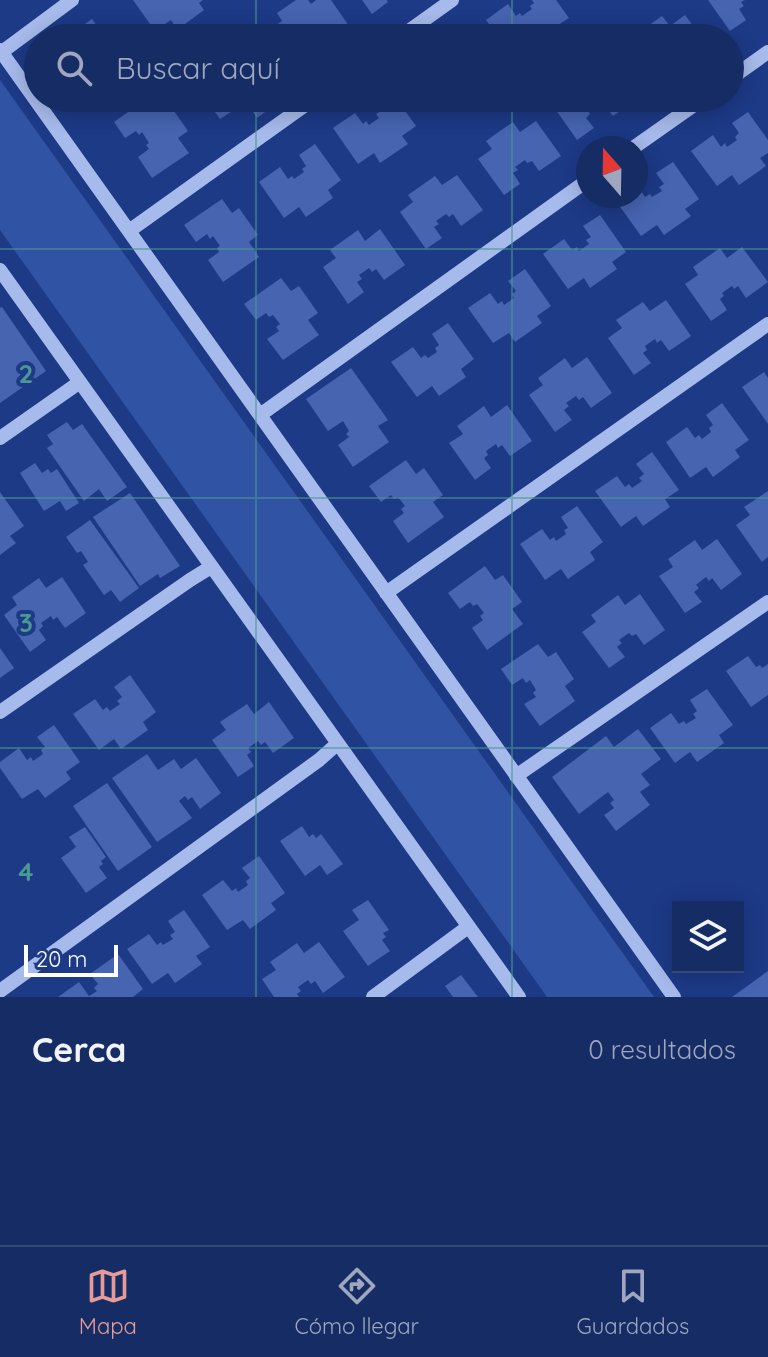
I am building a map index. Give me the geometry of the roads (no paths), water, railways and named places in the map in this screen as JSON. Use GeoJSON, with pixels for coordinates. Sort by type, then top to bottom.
{"type":"FeatureCollection","features":[{"type":"Feature","properties":{"kind":"street"},"geometry":{"type":"LineString","coordinates":[[39,24],[72,0]]}},
{"type":"Feature","properties":{"kind":"street"},"geometry":{"type":"LineString","coordinates":[[419,24],[452,0]]}},
{"type":"Feature","properties":{"kind":"street"},"geometry":{"type":"LineString","coordinates":[[24,34],[1,51],[24,83]]}},
{"type":"Feature","properties":{"kind":"street"},"geometry":{"type":"LineString","coordinates":[[744,69],[768,52]]}},
{"type":"Feature","properties":{"kind":"street"},"geometry":{"type":"LineString","coordinates":[[44,112],[674,997]]}},
{"type":"Feature","properties":{"kind":"street"},"geometry":{"type":"LineString","coordinates":[[129,231],[295,112]]}},
{"type":"Feature","properties":{"kind":"street"},"geometry":{"type":"LineString","coordinates":[[648,137],[684,112]]}},
{"type":"Feature","properties":{"kind":"street"},"geometry":{"type":"LineString","coordinates":[[260,415],[576,189]]}},
{"type":"Feature","properties":{"kind":"street"},"geometry":{"type":"LineString","coordinates":[[0,270],[519,997]]}},
{"type":"Feature","properties":{"kind":"street"},"geometry":{"type":"LineString","coordinates":[[386,593],[768,324]]}},
{"type":"Feature","properties":{"kind":"street"},"geometry":{"type":"LineString","coordinates":[[0,438],[80,382]]}},
{"type":"Feature","properties":{"kind":"street"},"geometry":{"type":"LineString","coordinates":[[0,712],[211,567]]}},
{"type":"Feature","properties":{"kind":"street"},"geometry":{"type":"LineString","coordinates":[[516,776],[768,602]]}},
{"type":"Feature","properties":{"kind":"street"},"geometry":{"type":"LineString","coordinates":[[0,991],[337,744]]}},
{"type":"Feature","properties":{"kind":"street"},"geometry":{"type":"LineString","coordinates":[[373,997],[468,927]]}}]}
